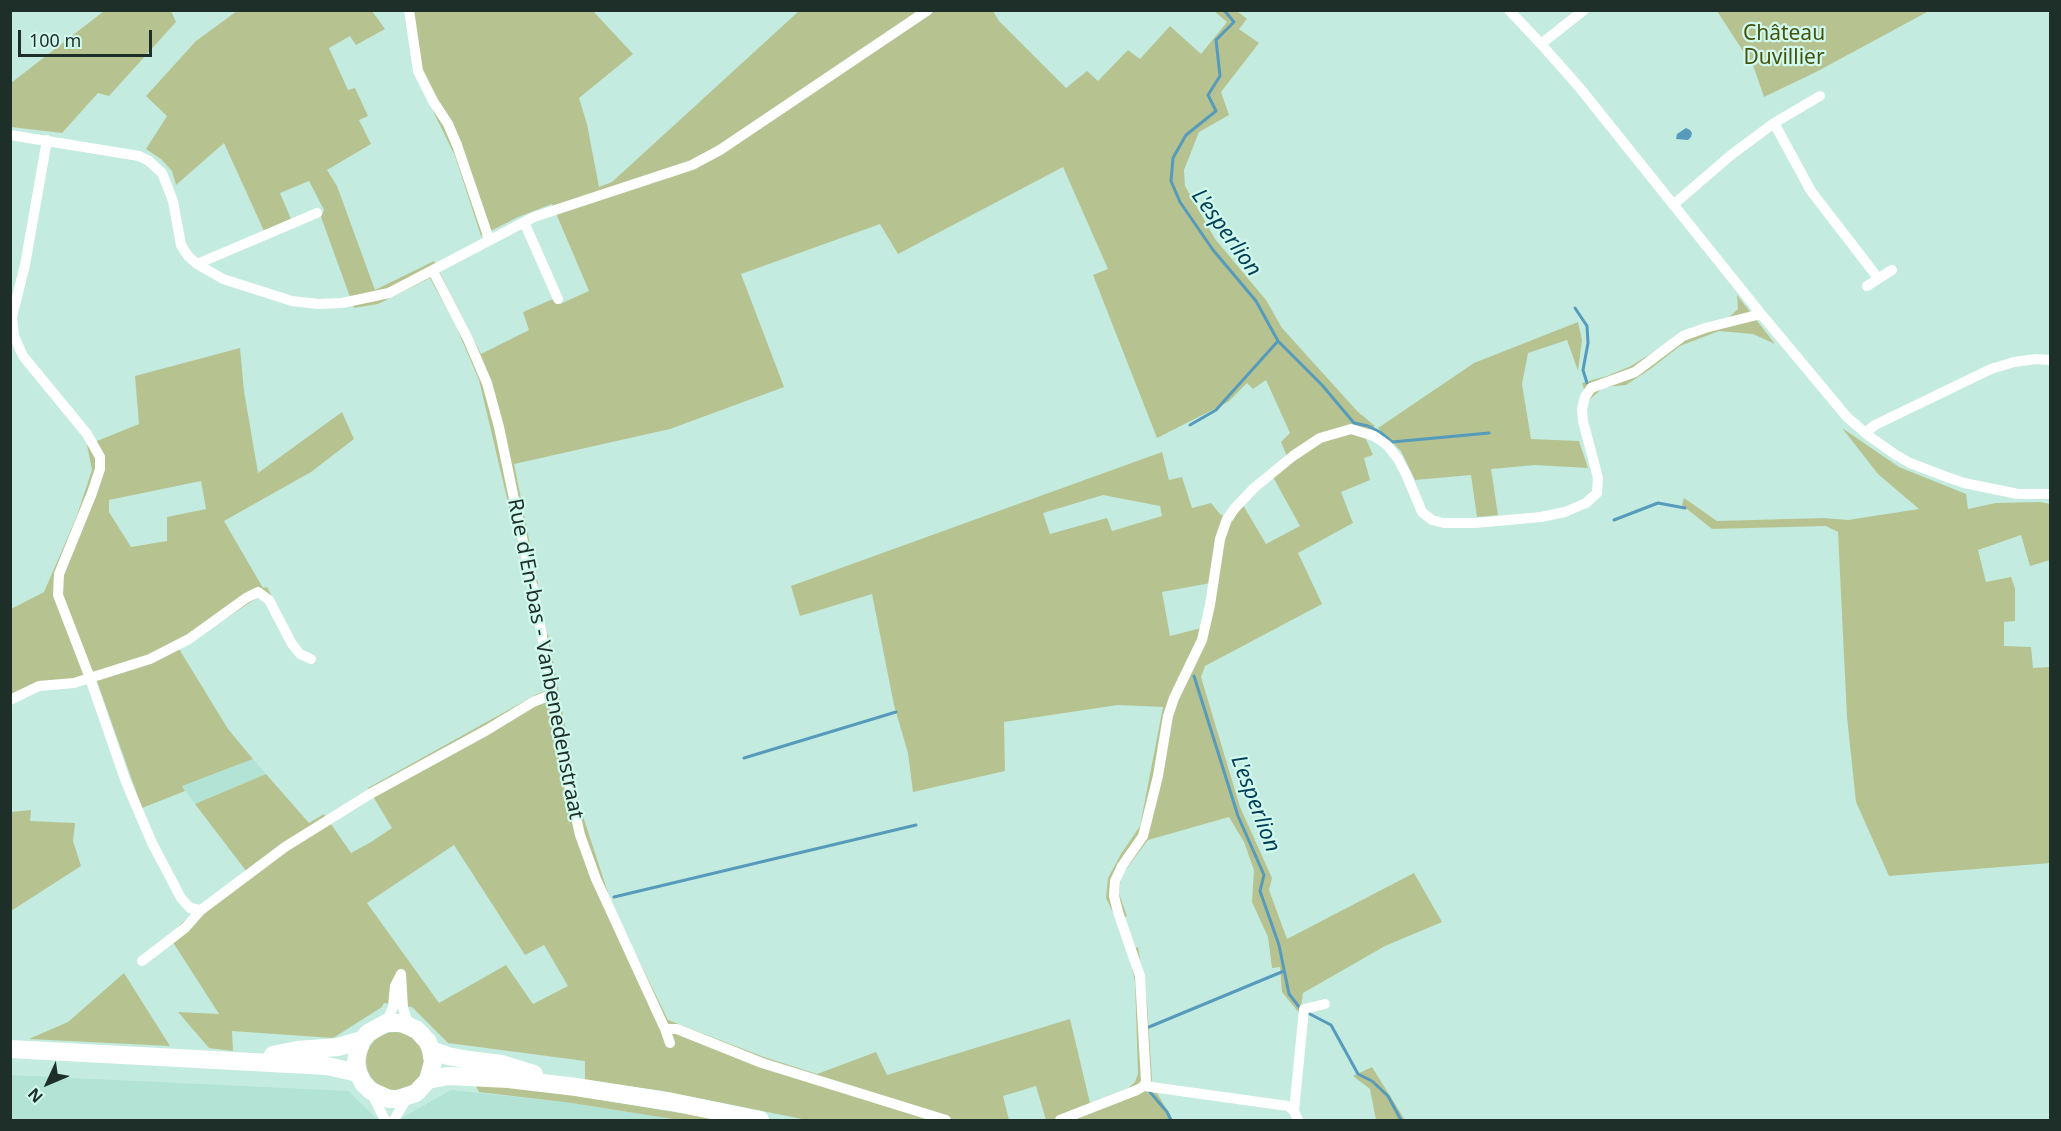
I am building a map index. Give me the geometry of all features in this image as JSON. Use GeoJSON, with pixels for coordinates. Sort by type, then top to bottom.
{"type":"FeatureCollection","features":[{"type":"Feature","properties":{"kind":"highway"},"geometry":{"type":"LineString","coordinates":[[242,1060],[297,1050],[338,1047],[362,1040],[376,1027],[394,1023],[410,1026],[423,1035],[431,1050],[433,1062],[428,1080],[423,1087],[408,1097],[389,1099],[371,1091],[363,1083],[356,1062],[362,1040]]}},
{"type":"Feature","properties":{"kind":"highway"},"geometry":{"type":"LineString","coordinates":[[10,1049],[309,1064],[358,1073]]}},
{"type":"Feature","properties":{"kind":"highway"},"geometry":{"type":"LineString","coordinates":[[431,1050],[447,1056],[502,1064],[576,1087]]}},
{"type":"Feature","properties":{"kind":"highway"},"geometry":{"type":"LineString","coordinates":[[428,1080],[448,1076],[508,1079],[576,1087],[672,1102],[760,1120]]}},
{"type":"Feature","properties":{"kind":"street"},"geometry":{"type":"LineString","coordinates":[[409,10],[418,71],[448,124],[457,145],[489,239]]}},
{"type":"Feature","properties":{"kind":"street"},"geometry":{"type":"LineString","coordinates":[[10,135],[140,156],[162,173],[169,187],[181,246],[197,264],[223,279],[292,301],[318,304],[342,303],[389,293],[489,239],[545,213],[692,165],[720,150],[928,10]]}},
{"type":"Feature","properties":{"kind":"street"},"geometry":{"type":"LineString","coordinates":[[1509,10],[1579,87],[1761,314],[1834,402],[1865,433],[1910,462],[1954,480],[2018,494],[2050,494]]}},
{"type":"Feature","properties":{"kind":"street"},"geometry":{"type":"LineString","coordinates":[[1541,44],[1584,10]]}},
{"type":"Feature","properties":{"kind":"street"},"geometry":{"type":"LineString","coordinates":[[1673,205],[1731,155],[1774,123],[1820,96]]}},
{"type":"Feature","properties":{"kind":"street"},"geometry":{"type":"LineString","coordinates":[[1774,123],[1811,191],[1878,278]]}},
{"type":"Feature","properties":{"kind":"street"},"geometry":{"type":"LineString","coordinates":[[47,140],[25,265],[12,317],[14,336],[23,356],[87,434],[100,457],[100,469],[92,493],[59,574],[58,596],[90,678],[126,782],[152,843],[181,898],[190,908],[201,910]]}},
{"type":"Feature","properties":{"kind":"street"},"geometry":{"type":"LineString","coordinates":[[197,264],[317,213]]}},
{"type":"Feature","properties":{"kind":"street"},"geometry":{"type":"LineString","coordinates":[[524,222],[558,299]]}},
{"type":"Feature","properties":{"kind":"street"},"geometry":{"type":"LineString","coordinates":[[1867,286],[1892,270]]}},
{"type":"Feature","properties":{"kind":"street","name":"Rue d'En-bas - Vanbenedenstraat"},"geometry":{"type":"LineString","coordinates":[[433,271],[468,339],[487,383],[499,427],[580,835],[596,879],[670,1043]]}},
{"type":"Feature","properties":{"kind":"street"},"geometry":{"type":"LineString","coordinates":[[1144,1086],[1146,1071],[1140,976],[1118,912],[1114,896],[1115,881],[1122,866],[1143,836],[1158,776],[1171,707],[1205,629],[1217,551],[1227,519],[1254,488],[1293,456],[1320,438],[1351,429],[1374,436],[1387,445],[1406,474],[1422,512],[1432,520],[1444,523],[1474,523],[1541,517],[1565,512],[1586,503],[1596,493],[1598,478],[1582,421],[1585,398],[1591,388],[1635,372],[1683,336],[1761,314]]}},
{"type":"Feature","properties":{"kind":"street"},"geometry":{"type":"LineString","coordinates":[[1865,433],[1875,425],[1991,369],[2014,362],[2050,360]]}},
{"type":"Feature","properties":{"kind":"street"},"geometry":{"type":"LineString","coordinates":[[10,700],[39,686],[74,683],[150,659],[189,639],[258,592],[270,600],[292,644],[300,654],[311,659]]}},
{"type":"Feature","properties":{"kind":"street"},"geometry":{"type":"LineString","coordinates":[[142,962],[185,928],[201,910],[285,847],[370,794],[533,702],[553,694]]}},
{"type":"Feature","properties":{"kind":"street"},"geometry":{"type":"LineString","coordinates":[[386,1023],[393,1007],[395,986],[401,974],[403,1008],[410,1026]]}},
{"type":"Feature","properties":{"kind":"street"},"geometry":{"type":"LineString","coordinates":[[1296,1116],[1304,1009],[1324,1004]]}},
{"type":"Feature","properties":{"kind":"street"},"geometry":{"type":"LineString","coordinates":[[665,1029],[677,1029],[762,1063],[946,1120]]}},
{"type":"Feature","properties":{"kind":"street"},"geometry":{"type":"LineString","coordinates":[[1059,1120],[1108,1103],[1144,1086],[1288,1106],[1296,1116]]}},
{"type":"Feature","properties":{"kind":"street"},"geometry":{"type":"LineString","coordinates":[[371,1091],[385,1120]]}},
{"type":"Feature","properties":{"kind":"street"},"geometry":{"type":"LineString","coordinates":[[394,1120],[408,1097]]}},
{"type":"Feature","properties":{"kind":"shaded area"},"geometry":{"type":"Polygon","coordinates":[[[253,759],[266,774],[195,804],[182,786],[253,759]]]}},
{"type":"Feature","properties":{"kind":"shaded area"},"geometry":{"type":"Polygon","coordinates":[[[10,1075],[348,1091],[376,1118],[398,1120],[11,1120],[10,1075]]]}},
{"type":"Feature","properties":{"kind":"shaded area"},"geometry":{"type":"Polygon","coordinates":[[[451,1090],[572,1103],[679,1120],[398,1120],[451,1090]]]}},
{"type":"Feature","properties":{"kind":"green space"},"geometry":{"type":"Polygon","coordinates":[[[104,11],[171,11],[176,22],[109,96],[98,93],[62,133],[11,127],[11,83],[104,11]]]}},
{"type":"Feature","properties":{"kind":"green space"},"geometry":{"type":"Polygon","coordinates":[[[237,11],[372,11],[385,29],[356,45],[350,36],[329,48],[348,90],[355,88],[368,116],[359,120],[371,144],[327,170],[337,186],[375,290],[434,261],[481,354],[529,330],[523,312],[553,299],[555,303],[560,304],[589,291],[552,204],[518,217],[481,236],[455,156],[433,111],[439,107],[420,69],[411,11],[593,11],[633,54],[579,98],[587,124],[599,187],[612,182],[799,11],[993,11],[999,21],[1066,88],[1087,71],[1098,81],[1128,50],[1140,59],[1170,26],[1201,54],[1227,22],[1214,11],[1237,11],[1247,19],[1239,29],[1259,43],[1221,92],[1229,115],[1199,132],[1184,170],[1185,186],[1215,239],[1266,300],[1282,328],[1358,412],[1375,426],[1369,430],[1361,428],[1373,455],[1364,458],[1370,480],[1341,492],[1353,523],[1298,553],[1322,604],[1205,666],[1201,677],[1240,807],[1272,878],[1269,890],[1287,939],[1414,873],[1442,922],[1385,946],[1303,993],[1300,1014],[1282,992],[1280,967],[1272,968],[1268,937],[1252,902],[1254,870],[1244,842],[1229,817],[1148,840],[1121,876],[1119,894],[1127,916],[1117,921],[1106,898],[1108,878],[1140,826],[1163,707],[1118,705],[1004,722],[1005,771],[913,792],[908,753],[894,705],[872,594],[800,616],[791,586],[1162,452],[1169,480],[1182,477],[1192,508],[1211,503],[1220,514],[1233,521],[1243,505],[1266,544],[1300,526],[1273,477],[1290,463],[1281,442],[1290,433],[1266,380],[1253,389],[1247,383],[1228,402],[1157,438],[1093,275],[1108,269],[1063,167],[898,254],[880,224],[741,274],[784,387],[670,429],[514,464],[538,584],[528,587],[479,380],[455,324],[430,278],[378,304],[354,308],[321,217],[324,210],[309,181],[280,193],[291,219],[264,231],[224,143],[176,185],[172,171],[161,159],[146,149],[167,116],[146,96],[196,41],[237,11]],[[1103,495],[1043,513],[1050,534],[1107,518],[1112,531],[1162,516],[1160,506],[1103,495]],[[1216,582],[1162,592],[1170,636],[1209,626],[1216,582]]]}},
{"type":"Feature","properties":{"kind":"green space","name":"Château Duvillier"},"geometry":{"type":"Polygon","coordinates":[[[1717,11],[1929,11],[1816,72],[1764,97],[1754,68],[1717,11]]]}},
{"type":"Feature","properties":{"kind":"green space"},"geometry":{"type":"Polygon","coordinates":[[[1737,295],[1775,344],[1753,334],[1719,331],[1680,346],[1626,385],[1604,387],[1588,401],[1582,383],[1631,366],[1695,326],[1728,318],[1738,309],[1737,295]]]}},
{"type":"Feature","properties":{"kind":"green space"},"geometry":{"type":"Polygon","coordinates":[[[1578,322],[1582,340],[1578,371],[1567,340],[1528,353],[1522,384],[1531,439],[1579,441],[1588,468],[1535,465],[1491,469],[1498,515],[1477,517],[1471,475],[1415,480],[1401,451],[1378,428],[1474,363],[1578,322]]]}},
{"type":"Feature","properties":{"kind":"green space"},"geometry":{"type":"Polygon","coordinates":[[[240,348],[244,391],[258,473],[342,412],[354,439],[311,472],[224,521],[263,588],[267,587],[290,632],[264,601],[257,598],[179,649],[228,729],[253,759],[182,786],[185,791],[142,808],[94,673],[72,679],[37,683],[11,694],[11,609],[44,592],[76,518],[92,470],[87,445],[139,424],[135,376],[240,348]],[[201,481],[109,500],[109,512],[131,547],[167,541],[167,517],[206,509],[201,481]]]}},
{"type":"Feature","properties":{"kind":"green space"},"geometry":{"type":"Polygon","coordinates":[[[1842,428],[1899,467],[1966,494],[1968,509],[1996,503],[2040,502],[2050,504],[2050,560],[2030,566],[2021,535],[1978,550],[1986,582],[2011,577],[2015,588],[2015,621],[2004,622],[2004,646],[2031,647],[2033,668],[2050,667],[2050,863],[1889,876],[1856,802],[1847,717],[1838,532],[1826,526],[1712,529],[1682,505],[1684,498],[1717,521],[1824,518],[1848,520],[1919,509],[1878,474],[1842,428]]]}},
{"type":"Feature","properties":{"kind":"green space"},"geometry":{"type":"Polygon","coordinates":[[[548,634],[580,807],[612,905],[668,1020],[764,1057],[817,1074],[876,1052],[887,1075],[1070,1019],[1090,1103],[1128,1088],[1135,1082],[1138,1074],[1135,981],[1128,952],[1138,947],[1147,1002],[1152,1080],[1146,1091],[1157,1093],[1173,1120],[1046,1120],[1036,1086],[1003,1096],[1009,1120],[807,1120],[663,1091],[585,1080],[585,1061],[448,1043],[412,1007],[384,1003],[382,1007],[333,1038],[232,1031],[233,1051],[209,1048],[178,1012],[219,1014],[169,936],[186,919],[208,908],[250,876],[195,804],[266,774],[309,823],[324,814],[351,853],[392,828],[368,788],[548,690],[537,637],[548,634]],[[454,845],[367,903],[439,1003],[506,965],[533,1004],[568,986],[544,945],[525,955],[454,845]]]}},
{"type":"Feature","properties":{"kind":"green space"},"geometry":{"type":"Polygon","coordinates":[[[31,810],[30,821],[75,823],[73,841],[81,866],[11,911],[11,812],[31,810]]]}},
{"type":"Feature","properties":{"kind":"green space"},"geometry":{"type":"Polygon","coordinates":[[[124,973],[170,1046],[29,1039],[68,1022],[124,973]]]}},
{"type":"Feature","properties":{"kind":"green space"},"geometry":{"type":"Polygon","coordinates":[[[395,1032],[406,1034],[419,1045],[424,1061],[422,1072],[411,1085],[395,1090],[384,1088],[371,1077],[366,1061],[368,1050],[379,1037],[395,1032]]]}},
{"type":"Feature","properties":{"kind":"green space"},"geometry":{"type":"Polygon","coordinates":[[[1372,1067],[1405,1120],[1376,1120],[1370,1089],[1353,1076],[1372,1067]]]}},
{"type":"Feature","properties":{"kind":"green space"},"geometry":{"type":"Polygon","coordinates":[[[474,1082],[578,1096],[722,1120],[679,1120],[572,1103],[479,1092],[474,1082]]]}},
{"type":"Feature","properties":{"kind":"water"},"geometry":{"type":"Polygon","coordinates":[[[1686,128],[1692,133],[1691,137],[1688,140],[1676,139],[1677,134],[1686,128]]]}},
{"type":"Feature","properties":{"kind":"waterway","name":"L'esperlion"},"geometry":{"type":"LineString","coordinates":[[1190,425],[1216,410],[1278,341],[1256,301],[1213,250],[1180,202],[1171,181],[1173,158],[1186,135],[1216,111],[1208,95],[1220,76],[1216,40],[1234,22],[1224,10]]}},
{"type":"Feature","properties":{"kind":"waterway"},"geometry":{"type":"LineString","coordinates":[[1575,308],[1587,326],[1588,343],[1583,370],[1587,383]]}},
{"type":"Feature","properties":{"kind":"waterway"},"geometry":{"type":"LineString","coordinates":[[1278,341],[1322,385],[1354,423],[1368,426],[1392,442],[1489,433]]}},
{"type":"Feature","properties":{"kind":"waterway"},"geometry":{"type":"LineString","coordinates":[[1614,520],[1658,503],[1685,508]]}},
{"type":"Feature","properties":{"kind":"waterway","name":"L'esperlion"},"geometry":{"type":"LineString","coordinates":[[1194,676],[1238,816],[1264,875],[1260,891],[1279,945],[1289,994],[1300,1008]]}},
{"type":"Feature","properties":{"kind":"waterway"},"geometry":{"type":"LineString","coordinates":[[744,758],[896,712]]}},
{"type":"Feature","properties":{"kind":"waterway"},"geometry":{"type":"LineString","coordinates":[[614,897],[916,825]]}},
{"type":"Feature","properties":{"kind":"waterway"},"geometry":{"type":"LineString","coordinates":[[1149,1027],[1284,971]]}},
{"type":"Feature","properties":{"kind":"waterway","name":"L'esperlion"},"geometry":{"type":"LineString","coordinates":[[1306,1012],[1331,1025],[1358,1074],[1372,1081],[1388,1096],[1401,1120]]}},
{"type":"Feature","properties":{"kind":"waterway"},"geometry":{"type":"LineString","coordinates":[[1150,1092],[1171,1120]]}}]}
